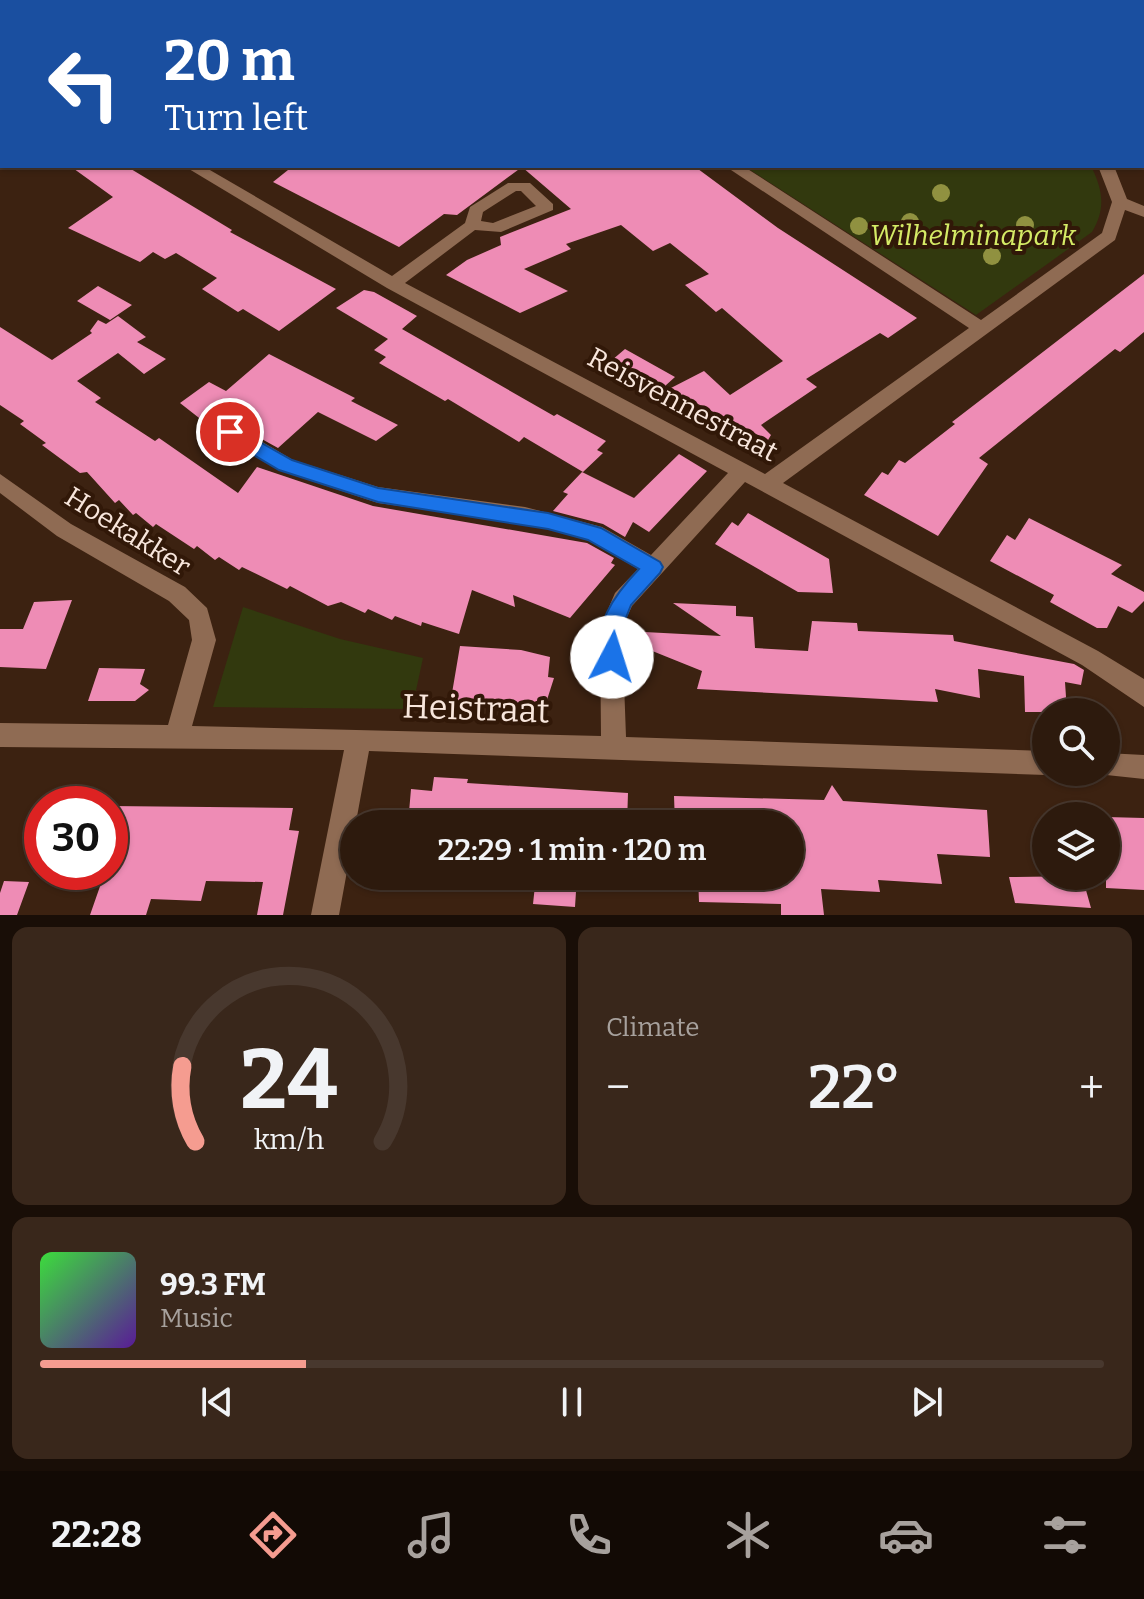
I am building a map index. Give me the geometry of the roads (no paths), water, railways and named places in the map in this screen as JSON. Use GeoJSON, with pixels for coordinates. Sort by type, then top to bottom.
{"type":"FeatureCollection","features":[{"type":"Feature","properties":{"kind":"street"},"geometry":{"type":"LineString","coordinates":[[736,168],[981,328]]}},
{"type":"Feature","properties":{"kind":"street"},"geometry":{"type":"LineString","coordinates":[[768,483],[1109,236],[1120,202],[1107,168]]}},
{"type":"Feature","properties":{"kind":"street","name":"Reisvennestraat"},"geometry":{"type":"LineString","coordinates":[[200,171],[393,284],[1090,658],[1139,689],[1144,696]]}},
{"type":"Feature","properties":{"kind":"street"},"geometry":{"type":"LineString","coordinates":[[1120,202],[1144,212]]}},
{"type":"Feature","properties":{"kind":"street"},"geometry":{"type":"LineString","coordinates":[[393,284],[472,225]]}},
{"type":"Feature","properties":{"kind":"street"},"geometry":{"type":"LineString","coordinates":[[230,432],[286,465],[378,495],[525,515],[553,522],[594,533],[653,567]]}},
{"type":"Feature","properties":{"kind":"street"},"geometry":{"type":"LineString","coordinates":[[614,746],[611,628],[623,600],[744,470]]}},
{"type":"Feature","properties":{"kind":"street","name":"Hoekakker"},"geometry":{"type":"LineString","coordinates":[[0,482],[64,530],[177,594],[199,615],[204,640],[177,736]]}},
{"type":"Feature","properties":{"kind":"street","name":"Heistraat"},"geometry":{"type":"LineString","coordinates":[[0,735],[359,739],[1032,762]]}},
{"type":"Feature","properties":{"kind":"street"},"geometry":{"type":"LineString","coordinates":[[325,915],[359,739]]}},
{"type":"Feature","properties":{"kind":"street"},"geometry":{"type":"LineString","coordinates":[[1120,766],[1144,767]]}},
{"type":"Feature","properties":{"kind":"park label","name":"Wilhelminapark"},"geometry":{"type":"Point","coordinates":[973,235]}}]}
